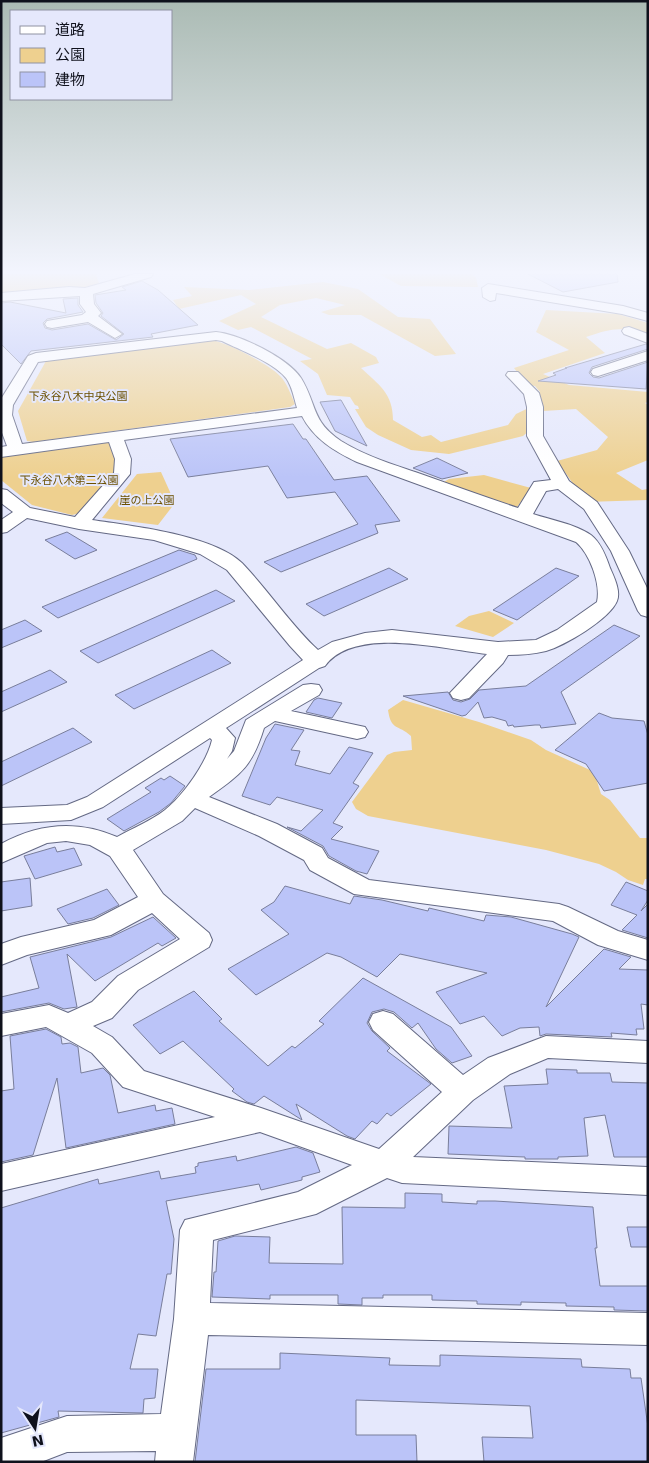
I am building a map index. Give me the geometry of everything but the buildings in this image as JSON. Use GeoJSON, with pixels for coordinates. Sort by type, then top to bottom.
{"type":"FeatureCollection","features":[{"type":"Feature","properties":{"kind":"street"},"geometry":{"type":"LineString","coordinates":[[161,342],[40,356],[33,359],[5,405],[4,415],[9,451],[306,411]]}},
{"type":"Feature","properties":{"kind":"street"},"geometry":{"type":"LineString","coordinates":[[1,816],[71,812],[95,802],[318,662],[339,646],[364,639],[392,636],[500,648],[539,646],[555,640],[605,607],[609,595],[595,550],[589,542],[577,535],[346,452],[326,439],[315,426],[306,411],[292,376],[283,368],[235,342]]}},
{"type":"Feature","properties":{"kind":"street"},"geometry":{"type":"LineString","coordinates":[[598,372],[648,355]]}},
{"type":"Feature","properties":{"kind":"street"},"geometry":{"type":"LineString","coordinates":[[512,375],[531,393],[535,407],[535,436],[562,484],[591,506],[620,551],[648,611]]}},
{"type":"Feature","properties":{"kind":"street"},"geometry":{"type":"LineString","coordinates":[[79,524],[122,474],[124,466],[122,452],[114,437]]}},
{"type":"Feature","properties":{"kind":"street"},"geometry":{"type":"LineString","coordinates":[[523,516],[540,486],[562,484]]}},
{"type":"Feature","properties":{"kind":"street"},"geometry":{"type":"LineString","coordinates":[[1,494],[24,512],[79,524],[154,535],[207,550],[234,566],[297,642],[318,662]]}},
{"type":"Feature","properties":{"kind":"street"},"geometry":{"type":"LineString","coordinates":[[1,528],[24,512]]}},
{"type":"Feature","properties":{"kind":"street"},"geometry":{"type":"LineString","coordinates":[[461,693],[496,658],[500,648]]}},
{"type":"Feature","properties":{"kind":"street"},"geometry":{"type":"LineString","coordinates":[[117,848],[173,816],[191,798],[231,770],[245,752],[254,725],[311,690]]}},
{"type":"Feature","properties":{"kind":"street"},"geometry":{"type":"LineString","coordinates":[[272,714],[357,732]]}},
{"type":"Feature","properties":{"kind":"street"},"geometry":{"type":"LineString","coordinates":[[191,798],[221,751],[224,738],[213,729]]}},
{"type":"Feature","properties":{"kind":"street"},"geometry":{"type":"LineString","coordinates":[[191,798],[268,830],[313,854],[319,864],[364,888],[559,913],[608,938],[648,950]]}},
{"type":"Feature","properties":{"kind":"street"},"geometry":{"type":"LineString","coordinates":[[1,855],[24,842],[48,833],[74,832],[103,840],[117,848],[154,900],[199,940],[128,983],[102,1010],[69,1025]]}},
{"type":"Feature","properties":{"kind":"street"},"geometry":{"type":"LineString","coordinates":[[1,955],[21,947],[102,928],[154,900]]}},
{"type":"Feature","properties":{"kind":"street"},"geometry":{"type":"LineString","coordinates":[[2,1027],[49,1016],[69,1025],[102,1045],[134,1079],[261,1120],[402,1170],[648,1181]]}},
{"type":"Feature","properties":{"kind":"street"},"geometry":{"type":"LineString","coordinates":[[383,1022],[462,1092]]}},
{"type":"Feature","properties":{"kind":"street"},"geometry":{"type":"LineString","coordinates":[[1,1457],[67,1434],[177,1447],[192,1318],[198,1230],[304,1204],[384,1165],[462,1092],[499,1066],[546,1047],[648,1052]]}},
{"type":"Feature","properties":{"kind":"street"},"geometry":{"type":"LineString","coordinates":[[1,1178],[261,1120]]}},
{"type":"Feature","properties":{"kind":"street"},"geometry":{"type":"LineString","coordinates":[[192,1318],[648,1328]]}},
{"type":"Feature","properties":{"kind":"green space","name":"下永谷八木中央公園"},"geometry":{"type":"Polygon","coordinates":[[[193,342],[219,342],[237,349],[275,371],[285,382],[295,404],[290,407],[33,442],[27,441],[18,411],[46,361],[193,342]]]}},
{"type":"Feature","properties":{"kind":"green space"},"geometry":{"type":"Polygon","coordinates":[[[280,342],[313,342],[327,349],[351,343],[376,357],[379,363],[361,368],[388,396],[391,403],[393,420],[422,437],[431,435],[441,442],[508,425],[516,414],[537,404],[534,393],[540,392],[535,386],[527,385],[514,368],[569,350],[555,342],[592,342],[605,353],[543,374],[569,385],[648,392],[648,402],[645,403],[648,405],[648,460],[616,473],[642,490],[648,489],[648,500],[586,502],[557,461],[597,450],[608,437],[576,409],[543,411],[537,424],[523,436],[449,454],[411,450],[378,435],[366,427],[355,409],[359,409],[358,406],[355,405],[350,397],[327,395],[318,374],[300,361],[312,359],[280,342]]]}},
{"type":"Feature","properties":{"kind":"green space"},"geometry":{"type":"Polygon","coordinates":[[[410,342],[447,342],[456,354],[435,356],[410,342]]]}},
{"type":"Feature","properties":{"kind":"green space","name":"下永谷八木第二公園"},"geometry":{"type":"Polygon","coordinates":[[[111,441],[119,474],[85,512],[72,515],[32,505],[1,480],[1,457],[111,441]]]}},
{"type":"Feature","properties":{"kind":"green space","name":"崖の上公園"},"geometry":{"type":"Polygon","coordinates":[[[161,472],[175,503],[158,525],[102,518],[137,474],[161,472]]]}},
{"type":"Feature","properties":{"kind":"green space"},"geometry":{"type":"Polygon","coordinates":[[[484,475],[531,488],[517,507],[442,483],[449,479],[484,475]]]}},
{"type":"Feature","properties":{"kind":"green space"},"geometry":{"type":"Polygon","coordinates":[[[489,611],[514,623],[493,637],[455,626],[469,616],[489,611]]]}},
{"type":"Feature","properties":{"kind":"green space"},"geometry":{"type":"Polygon","coordinates":[[[403,700],[479,722],[531,740],[546,750],[590,770],[596,778],[601,794],[610,800],[640,838],[648,838],[648,879],[645,879],[643,885],[628,880],[599,864],[546,850],[368,816],[356,809],[352,802],[387,755],[394,752],[412,750],[411,736],[393,724],[389,717],[388,710],[403,700]]]}}]}
